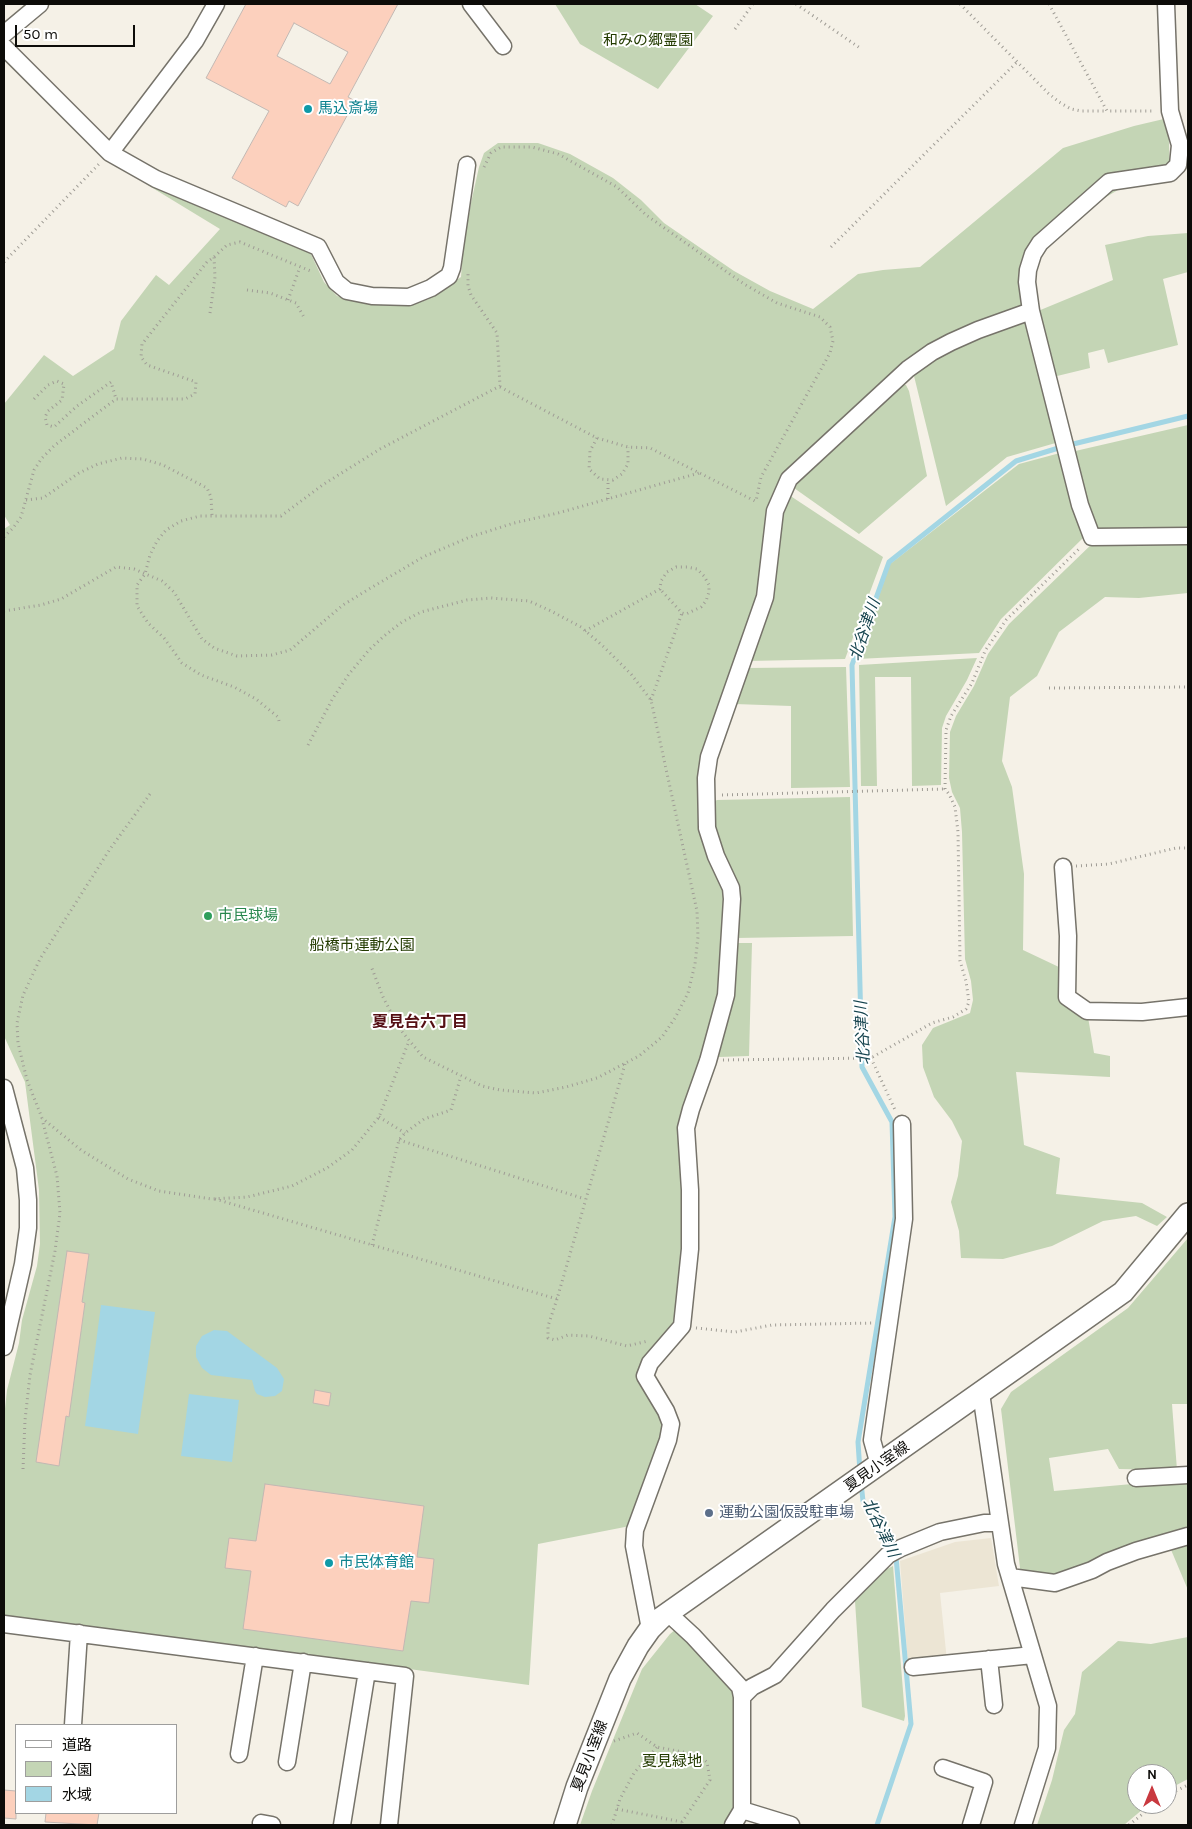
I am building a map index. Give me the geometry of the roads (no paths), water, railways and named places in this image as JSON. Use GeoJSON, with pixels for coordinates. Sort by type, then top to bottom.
{"type":"FeatureCollection","features":[{"type":"Feature","properties":{"kind":"main road","name":"夏見小室線"},"geometry":{"type":"LineString","coordinates":[[565,1825],[577,1787],[620,1679],[627,1663],[650,1629],[668,1613],[1122,1292],[1188,1214]]}},
{"type":"Feature","properties":{"kind":"street"},"geometry":{"type":"LineString","coordinates":[[4,34],[40,4]]}},
{"type":"Feature","properties":{"kind":"street"},"geometry":{"type":"LineString","coordinates":[[110,153],[195,41],[216,4]]}},
{"type":"Feature","properties":{"kind":"street"},"geometry":{"type":"LineString","coordinates":[[471,4],[503,46]]}},
{"type":"Feature","properties":{"kind":"street"},"geometry":{"type":"LineString","coordinates":[[1166,4],[1170,111],[1180,145],[1178,165],[1170,173],[1109,182],[1040,244],[1033,254],[1028,270],[1027,282],[1031,311],[1080,505],[1092,537],[1188,536]]}},
{"type":"Feature","properties":{"kind":"street"},"geometry":{"type":"LineString","coordinates":[[4,47],[110,153],[156,179],[318,247],[336,282],[347,291],[372,296],[409,297],[431,288],[449,276],[452,268],[467,165]]}},
{"type":"Feature","properties":{"kind":"street"},"geometry":{"type":"LineString","coordinates":[[650,1629],[634,1546],[635,1530],[668,1440],[670,1424],[666,1411],[645,1376],[650,1363],[682,1326],[690,1249],[690,1190],[686,1128],[708,1061],[726,995],[732,899],[731,888],[716,856],[707,828],[706,778],[709,757],[765,597],[775,511],[789,479],[908,369],[932,352],[952,342],[978,330],[1031,311]]}},
{"type":"Feature","properties":{"kind":"street"},"geometry":{"type":"LineString","coordinates":[[1063,866],[1068,936],[1067,997],[1087,1011],[1142,1012],[1188,1007]]}},
{"type":"Feature","properties":{"kind":"street"},"geometry":{"type":"LineString","coordinates":[[4,1088],[25,1168],[28,1200],[28,1228],[23,1264],[4,1347]]}},
{"type":"Feature","properties":{"kind":"street"},"geometry":{"type":"LineString","coordinates":[[867,1473],[904,1219],[902,1124]]}},
{"type":"Feature","properties":{"kind":"street"},"geometry":{"type":"LineString","coordinates":[[981,1393],[1006,1564],[1048,1706],[1047,1748],[1023,1825]]}},
{"type":"Feature","properties":{"kind":"street"},"geometry":{"type":"LineString","coordinates":[[1136,1478],[1188,1475]]}},
{"type":"Feature","properties":{"kind":"street"},"geometry":{"type":"LineString","coordinates":[[742,1697],[752,1687],[775,1675],[833,1610],[894,1551],[940,1532],[984,1523],[1000,1523]]}},
{"type":"Feature","properties":{"kind":"street"},"geometry":{"type":"LineString","coordinates":[[1010,1577],[1055,1583],[1092,1570],[1136,1551],[1188,1536]]}},
{"type":"Feature","properties":{"kind":"street"},"geometry":{"type":"LineString","coordinates":[[668,1613],[693,1636],[740,1687],[742,1697],[742,1810],[733,1825]]}},
{"type":"Feature","properties":{"kind":"street"},"geometry":{"type":"LineString","coordinates":[[4,1624],[79,1632],[405,1676],[389,1825]]}},
{"type":"Feature","properties":{"kind":"street"},"geometry":{"type":"LineString","coordinates":[[73,1724],[79,1632]]}},
{"type":"Feature","properties":{"kind":"street"},"geometry":{"type":"LineString","coordinates":[[913,1667],[1033,1655]]}},
{"type":"Feature","properties":{"kind":"street"},"geometry":{"type":"LineString","coordinates":[[239,1754],[255,1656]]}},
{"type":"Feature","properties":{"kind":"street"},"geometry":{"type":"LineString","coordinates":[[989,1659],[994,1705]]}},
{"type":"Feature","properties":{"kind":"street"},"geometry":{"type":"LineString","coordinates":[[287,1762],[303,1662]]}},
{"type":"Feature","properties":{"kind":"street"},"geometry":{"type":"LineString","coordinates":[[342,1825],[367,1671]]}},
{"type":"Feature","properties":{"kind":"street"},"geometry":{"type":"LineString","coordinates":[[943,1768],[984,1782],[970,1825]]}},
{"type":"Feature","properties":{"kind":"street"},"geometry":{"type":"LineString","coordinates":[[742,1810],[790,1825]]}},
{"type":"Feature","properties":{"kind":"water"},"geometry":{"type":"Polygon","coordinates":[[[101,1305],[155,1312],[138,1434],[85,1426],[101,1305]]]}},
{"type":"Feature","properties":{"kind":"water"},"geometry":{"type":"Polygon","coordinates":[[[214,1330],[227,1331],[277,1368],[284,1379],[282,1391],[275,1396],[265,1397],[257,1394],[252,1380],[211,1375],[202,1368],[196,1357],[196,1346],[202,1336],[214,1330]]]}},
{"type":"Feature","properties":{"kind":"water"},"geometry":{"type":"Polygon","coordinates":[[[189,1394],[239,1400],[232,1462],[181,1456],[189,1394]]]}},
{"type":"Feature","properties":{"kind":"waterway","name":"北谷津川"},"geometry":{"type":"LineString","coordinates":[[860,1472],[858,1442],[895,1217],[892,1122],[862,1067],[852,665],[889,562],[1016,461],[1065,446],[1188,416]]}},
{"type":"Feature","properties":{"kind":"waterway","name":"北谷津川"},"geometry":{"type":"LineString","coordinates":[[861,1483],[863,1501],[891,1544],[896,1557],[911,1724],[877,1825]]}},
{"type":"Feature","properties":{"kind":"place","name":"馬込斎場"},"geometry":{"type":"Point","coordinates":[308,109]}},
{"type":"Feature","properties":{"kind":"place","name":"市民球場"},"geometry":{"type":"Point","coordinates":[208,916]}},
{"type":"Feature","properties":{"kind":"place","name":"運動公園仮設駐車場"},"geometry":{"type":"Point","coordinates":[709,1513]}},
{"type":"Feature","properties":{"kind":"place","name":"市民体育館"},"geometry":{"type":"Point","coordinates":[329,1563]}},
{"type":"Feature","properties":{"kind":"district","name":"夏見台六丁目"},"geometry":{"type":"Point","coordinates":[420,1022]}},
{"type":"Feature","properties":{"kind":"park label","name":"和みの郷霊園"},"geometry":{"type":"Point","coordinates":[648,41]}},
{"type":"Feature","properties":{"kind":"park label","name":"船橋市運動公園"},"geometry":{"type":"Point","coordinates":[362,946]}},
{"type":"Feature","properties":{"kind":"park label","name":"夏見緑地"},"geometry":{"type":"Point","coordinates":[672,1762]}}]}
